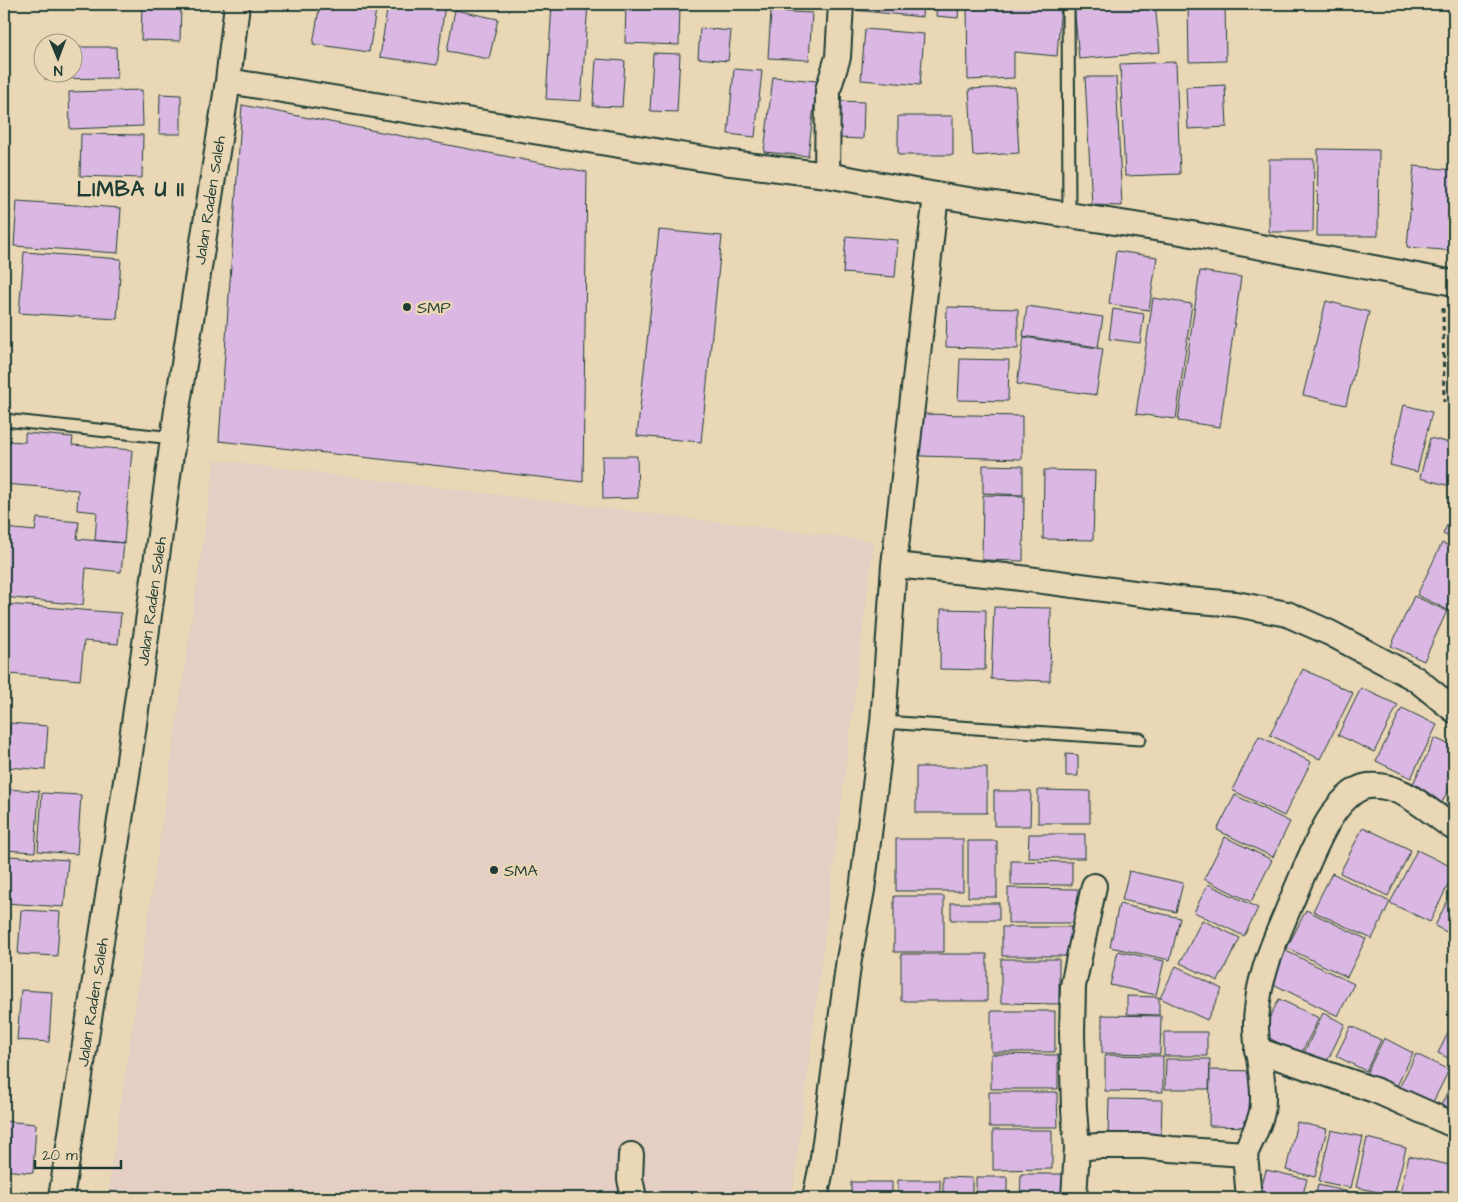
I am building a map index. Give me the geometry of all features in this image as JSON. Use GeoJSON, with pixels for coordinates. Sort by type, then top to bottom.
{"type":"FeatureCollection","features":[{"type":"Feature","properties":{"kind":"street","name":"Jalan Raden Saleh"},"geometry":{"type":"LineString","coordinates":[[61,1198],[127,775],[173,438],[228,81],[238,4]]}},
{"type":"Feature","properties":{"kind":"street"},"geometry":{"type":"LineString","coordinates":[[827,175],[828,90],[838,57],[841,4]]}},
{"type":"Feature","properties":{"kind":"street"},"geometry":{"type":"LineString","coordinates":[[228,81],[713,160],[827,175],[936,195],[1182,232],[1449,281]]}},
{"type":"Feature","properties":{"kind":"street"},"geometry":{"type":"LineString","coordinates":[[815,1198],[822,1165],[849,959],[862,890],[883,722],[894,565],[936,195]]}},
{"type":"Feature","properties":{"kind":"street"},"geometry":{"type":"LineString","coordinates":[[894,565],[1005,576],[1187,600],[1236,604],[1287,614],[1330,633],[1416,679],[1454,710]]}},
{"type":"Feature","properties":{"kind":"street"},"geometry":{"type":"LineString","coordinates":[[1249,1198],[1245,1154],[1261,1114],[1263,1098],[1256,1033],[1257,1011],[1264,973],[1313,852],[1329,820],[1343,802],[1354,792],[1366,786],[1390,788],[1408,795],[1454,828]]}},
{"type":"Feature","properties":{"kind":"street"},"geometry":{"type":"LineString","coordinates":[[1074,1198],[1076,1148],[1072,1034],[1073,986],[1094,886]]}},
{"type":"Feature","properties":{"kind":"street"},"geometry":{"type":"LineString","coordinates":[[1257,1050],[1377,1091],[1454,1125]]}},
{"type":"Feature","properties":{"kind":"street"},"geometry":{"type":"LineString","coordinates":[[1076,1148],[1145,1146],[1245,1154]]}},
{"type":"Feature","properties":{"kind":"street"},"geometry":{"type":"LineString","coordinates":[[631,1156],[630,1179],[634,1198]]}},
{"type":"Feature","properties":{"kind":"lane"},"geometry":{"type":"LineString","coordinates":[[1068,4],[1069,215]]}},
{"type":"Feature","properties":{"kind":"lane"},"geometry":{"type":"LineString","coordinates":[[4,420],[173,438]]}},
{"type":"Feature","properties":{"kind":"lane"},"geometry":{"type":"LineString","coordinates":[[883,722],[1140,739]]}},
{"type":"Feature","properties":{"kind":"path"},"geometry":{"type":"LineString","coordinates":[[1444,402],[1442,333],[1449,281]]}},
{"type":"Feature","properties":{"kind":"shaded area","name":"SMA"},"geometry":{"type":"Polygon","coordinates":[[[215,460],[874,541],[792,1198],[107,1198],[215,460]]]}},
{"type":"Feature","properties":{"kind":"building"},"geometry":{"type":"Polygon","coordinates":[[[320,4],[377,4],[369,52],[313,44],[320,4]]]}},
{"type":"Feature","properties":{"kind":"building"},"geometry":{"type":"Polygon","coordinates":[[[388,4],[445,4],[437,65],[380,57],[388,4]]]}},
{"type":"Feature","properties":{"kind":"building"},"geometry":{"type":"Polygon","coordinates":[[[552,4],[588,4],[581,101],[546,99],[552,4]]]}},
{"type":"Feature","properties":{"kind":"building"},"geometry":{"type":"Polygon","coordinates":[[[626,4],[680,4],[679,45],[625,43],[626,4]]]}},
{"type":"Feature","properties":{"kind":"building"},"geometry":{"type":"Polygon","coordinates":[[[845,4],[923,4],[922,17],[844,9],[845,4]]]}},
{"type":"Feature","properties":{"kind":"building"},"geometry":{"type":"Polygon","coordinates":[[[937,4],[959,4],[958,18],[936,16],[937,4]]]}},
{"type":"Feature","properties":{"kind":"building"},"geometry":{"type":"Polygon","coordinates":[[[967,4],[1061,4],[1057,56],[1014,52],[1014,78],[968,80],[967,4]]]}},
{"type":"Feature","properties":{"kind":"building"},"geometry":{"type":"Polygon","coordinates":[[[1074,4],[1155,4],[1160,52],[1079,59],[1074,4]]]}},
{"type":"Feature","properties":{"kind":"building"},"geometry":{"type":"Polygon","coordinates":[[[1188,4],[1225,4],[1226,61],[1189,62],[1188,4]]]}},
{"type":"Feature","properties":{"kind":"building"},"geometry":{"type":"Polygon","coordinates":[[[142,5],[181,6],[180,41],[141,40],[142,5]]]}},
{"type":"Feature","properties":{"kind":"building"},"geometry":{"type":"Polygon","coordinates":[[[455,10],[498,19],[489,59],[447,51],[455,10]]]}},
{"type":"Feature","properties":{"kind":"building"},"geometry":{"type":"Polygon","coordinates":[[[771,11],[812,13],[809,60],[768,58],[771,11]]]}},
{"type":"Feature","properties":{"kind":"building"},"geometry":{"type":"Polygon","coordinates":[[[700,28],[731,31],[728,61],[698,58],[700,28]]]}},
{"type":"Feature","properties":{"kind":"building"},"geometry":{"type":"Polygon","coordinates":[[[865,29],[924,34],[920,85],[861,80],[865,29]]]}},
{"type":"Feature","properties":{"kind":"building"},"geometry":{"type":"Polygon","coordinates":[[[82,47],[116,47],[117,78],[82,78],[82,47]]]}},
{"type":"Feature","properties":{"kind":"building"},"geometry":{"type":"Polygon","coordinates":[[[653,53],[680,54],[677,112],[650,111],[653,53]]]}},
{"type":"Feature","properties":{"kind":"building"},"geometry":{"type":"Polygon","coordinates":[[[596,59],[625,61],[622,107],[593,106],[596,59]]]}},
{"type":"Feature","properties":{"kind":"building"},"geometry":{"type":"Polygon","coordinates":[[[1176,62],[1180,174],[1125,176],[1120,64],[1176,62]]]}},
{"type":"Feature","properties":{"kind":"building"},"geometry":{"type":"Polygon","coordinates":[[[734,69],[762,71],[755,137],[728,134],[734,69]]]}},
{"type":"Feature","properties":{"kind":"building"},"geometry":{"type":"Polygon","coordinates":[[[773,77],[817,81],[808,156],[764,152],[773,77]]]}},
{"type":"Feature","properties":{"kind":"building"},"geometry":{"type":"Polygon","coordinates":[[[1085,77],[1116,77],[1122,206],[1092,205],[1085,77]]]}},
{"type":"Feature","properties":{"kind":"building"},"geometry":{"type":"Polygon","coordinates":[[[1225,85],[1227,127],[1188,129],[1186,87],[1225,85]]]}},
{"type":"Feature","properties":{"kind":"building"},"geometry":{"type":"Polygon","coordinates":[[[1015,87],[1019,153],[973,156],[969,89],[1015,87]]]}},
{"type":"Feature","properties":{"kind":"building"},"geometry":{"type":"Polygon","coordinates":[[[142,90],[143,126],[70,129],[69,92],[142,90]]]}},
{"type":"Feature","properties":{"kind":"building"},"geometry":{"type":"Polygon","coordinates":[[[160,94],[181,95],[181,134],[159,134],[160,94]]]}},
{"type":"Feature","properties":{"kind":"building"},"geometry":{"type":"Polygon","coordinates":[[[840,101],[864,102],[863,139],[839,138],[840,101]]]}},
{"type":"Feature","properties":{"kind":"building","name":"SMP"},"geometry":{"type":"Polygon","coordinates":[[[242,105],[587,172],[583,482],[219,441],[242,105]]]}},
{"type":"Feature","properties":{"kind":"building"},"geometry":{"type":"Polygon","coordinates":[[[898,116],[953,116],[953,155],[898,155],[898,116]]]}},
{"type":"Feature","properties":{"kind":"building"},"geometry":{"type":"Polygon","coordinates":[[[81,134],[143,135],[142,178],[80,176],[81,134]]]}},
{"type":"Feature","properties":{"kind":"building"},"geometry":{"type":"Polygon","coordinates":[[[1318,149],[1379,150],[1378,236],[1317,236],[1318,149]]]}},
{"type":"Feature","properties":{"kind":"building"},"geometry":{"type":"Polygon","coordinates":[[[1269,159],[1314,159],[1313,232],[1269,232],[1269,159]]]}},
{"type":"Feature","properties":{"kind":"building"},"geometry":{"type":"Polygon","coordinates":[[[1414,166],[1454,170],[1454,251],[1407,247],[1414,166]]]}},
{"type":"Feature","properties":{"kind":"building"},"geometry":{"type":"Polygon","coordinates":[[[17,201],[121,208],[118,253],[14,246],[17,201]]]}},
{"type":"Feature","properties":{"kind":"building"},"geometry":{"type":"Polygon","coordinates":[[[659,230],[722,236],[701,442],[637,436],[659,230]]]}},
{"type":"Feature","properties":{"kind":"building"},"geometry":{"type":"Polygon","coordinates":[[[846,236],[898,240],[895,277],[843,273],[846,236]]]}},
{"type":"Feature","properties":{"kind":"building"},"geometry":{"type":"Polygon","coordinates":[[[1116,251],[1157,257],[1149,310],[1109,304],[1116,251]]]}},
{"type":"Feature","properties":{"kind":"building"},"geometry":{"type":"Polygon","coordinates":[[[24,252],[121,259],[117,319],[19,313],[24,252]]]}},
{"type":"Feature","properties":{"kind":"building"},"geometry":{"type":"Polygon","coordinates":[[[1200,271],[1241,277],[1220,427],[1178,421],[1200,271]]]}},
{"type":"Feature","properties":{"kind":"building"},"geometry":{"type":"Polygon","coordinates":[[[1153,298],[1192,304],[1176,419],[1136,414],[1153,298]]]}},
{"type":"Feature","properties":{"kind":"building"},"geometry":{"type":"Polygon","coordinates":[[[1326,301],[1369,312],[1346,405],[1303,395],[1326,301]]]}},
{"type":"Feature","properties":{"kind":"building"},"geometry":{"type":"Polygon","coordinates":[[[1027,306],[1103,317],[1098,347],[1023,336],[1027,306]]]}},
{"type":"Feature","properties":{"kind":"building"},"geometry":{"type":"Polygon","coordinates":[[[947,307],[1018,309],[1018,349],[946,347],[947,307]]]}},
{"type":"Feature","properties":{"kind":"building"},"geometry":{"type":"Polygon","coordinates":[[[1113,309],[1144,314],[1140,343],[1109,339],[1113,309]]]}},
{"type":"Feature","properties":{"kind":"building"},"geometry":{"type":"Polygon","coordinates":[[[1024,337],[1103,349],[1096,395],[1017,384],[1024,337]]]}},
{"type":"Feature","properties":{"kind":"building"},"geometry":{"type":"Polygon","coordinates":[[[960,359],[1009,360],[1008,401],[958,400],[960,359]]]}},
{"type":"Feature","properties":{"kind":"building"},"geometry":{"type":"Polygon","coordinates":[[[1404,405],[1432,412],[1417,472],[1390,465],[1404,405]]]}},
{"type":"Feature","properties":{"kind":"building"},"geometry":{"type":"Polygon","coordinates":[[[921,414],[1022,416],[1022,459],[920,456],[921,414]]]}},
{"type":"Feature","properties":{"kind":"building"},"geometry":{"type":"Polygon","coordinates":[[[25,433],[73,437],[72,445],[132,450],[124,543],[95,540],[97,512],[77,510],[78,490],[4,484],[4,441],[25,442],[25,433]]]}},
{"type":"Feature","properties":{"kind":"building"},"geometry":{"type":"Polygon","coordinates":[[[1430,438],[1454,444],[1454,487],[1420,478],[1430,438]]]}},
{"type":"Feature","properties":{"kind":"building"},"geometry":{"type":"Polygon","coordinates":[[[602,456],[637,456],[638,498],[603,499],[602,456]]]}},
{"type":"Feature","properties":{"kind":"building"},"geometry":{"type":"Polygon","coordinates":[[[983,465],[1023,466],[1023,495],[983,493],[983,465]]]}},
{"type":"Feature","properties":{"kind":"building"},"geometry":{"type":"Polygon","coordinates":[[[1044,470],[1095,471],[1093,540],[1043,539],[1044,470]]]}},
{"type":"Feature","properties":{"kind":"building"},"geometry":{"type":"Polygon","coordinates":[[[983,495],[1024,496],[1023,561],[982,560],[983,495]]]}},
{"type":"Feature","properties":{"kind":"building"},"geometry":{"type":"Polygon","coordinates":[[[1454,509],[1454,539],[1443,534],[1454,509]]]}},
{"type":"Feature","properties":{"kind":"building"},"geometry":{"type":"Polygon","coordinates":[[[37,518],[79,522],[77,539],[124,543],[121,572],[86,568],[83,605],[4,597],[4,528],[35,531],[37,518]]]}},
{"type":"Feature","properties":{"kind":"building"},"geometry":{"type":"Polygon","coordinates":[[[1442,543],[1454,548],[1454,613],[1417,595],[1442,543]]]}},
{"type":"Feature","properties":{"kind":"building"},"geometry":{"type":"Polygon","coordinates":[[[1414,596],[1447,611],[1424,661],[1391,646],[1414,596]]]}},
{"type":"Feature","properties":{"kind":"building"},"geometry":{"type":"Polygon","coordinates":[[[4,604],[121,613],[118,644],[84,641],[80,680],[9,674],[4,671],[4,604]]]}},
{"type":"Feature","properties":{"kind":"building"},"geometry":{"type":"Polygon","coordinates":[[[994,607],[1051,608],[1050,681],[991,679],[994,607]]]}},
{"type":"Feature","properties":{"kind":"building"},"geometry":{"type":"Polygon","coordinates":[[[941,609],[986,610],[985,670],[940,669],[941,609]]]}},
{"type":"Feature","properties":{"kind":"building"},"geometry":{"type":"Polygon","coordinates":[[[1303,669],[1353,693],[1320,759],[1270,735],[1303,669]]]}},
{"type":"Feature","properties":{"kind":"building"},"geometry":{"type":"Polygon","coordinates":[[[4,686],[8,686],[6,716],[4,716],[4,686]]]}},
{"type":"Feature","properties":{"kind":"building"},"geometry":{"type":"Polygon","coordinates":[[[1361,688],[1398,705],[1374,752],[1338,735],[1361,688]]]}},
{"type":"Feature","properties":{"kind":"building"},"geometry":{"type":"Polygon","coordinates":[[[1402,708],[1437,725],[1411,778],[1376,761],[1402,708]]]}},
{"type":"Feature","properties":{"kind":"building"},"geometry":{"type":"Polygon","coordinates":[[[10,723],[48,726],[45,770],[7,767],[10,723]]]}},
{"type":"Feature","properties":{"kind":"building"},"geometry":{"type":"Polygon","coordinates":[[[1259,736],[1311,762],[1284,816],[1232,790],[1259,736]]]}},
{"type":"Feature","properties":{"kind":"building"},"geometry":{"type":"Polygon","coordinates":[[[1435,738],[1454,747],[1454,778],[1439,809],[1408,794],[1435,738]]]}},
{"type":"Feature","properties":{"kind":"building"},"geometry":{"type":"Polygon","coordinates":[[[1066,754],[1078,755],[1078,776],[1066,776],[1066,754]]]}},
{"type":"Feature","properties":{"kind":"building"},"geometry":{"type":"Polygon","coordinates":[[[916,767],[987,767],[987,813],[916,813],[916,767]]]}},
{"type":"Feature","properties":{"kind":"building"},"geometry":{"type":"Polygon","coordinates":[[[1454,787],[1454,823],[1440,816],[1454,787]]]}},
{"type":"Feature","properties":{"kind":"building"},"geometry":{"type":"Polygon","coordinates":[[[4,789],[39,791],[35,852],[4,850],[4,789]]]}},
{"type":"Feature","properties":{"kind":"building"},"geometry":{"type":"Polygon","coordinates":[[[1038,790],[1090,791],[1090,823],[1038,823],[1038,790]]]}},
{"type":"Feature","properties":{"kind":"building"},"geometry":{"type":"Polygon","coordinates":[[[994,791],[1031,791],[1030,826],[994,826],[994,791]]]}},
{"type":"Feature","properties":{"kind":"building"},"geometry":{"type":"Polygon","coordinates":[[[42,793],[81,795],[77,854],[38,851],[42,793]]]}},
{"type":"Feature","properties":{"kind":"building"},"geometry":{"type":"Polygon","coordinates":[[[1235,795],[1290,822],[1273,857],[1217,830],[1235,795]]]}},
{"type":"Feature","properties":{"kind":"building"},"geometry":{"type":"Polygon","coordinates":[[[1363,827],[1411,850],[1388,896],[1340,873],[1363,827]]]}},
{"type":"Feature","properties":{"kind":"building"},"geometry":{"type":"Polygon","coordinates":[[[1029,834],[1085,834],[1085,858],[1028,858],[1029,834]]]}},
{"type":"Feature","properties":{"kind":"building"},"geometry":{"type":"Polygon","coordinates":[[[1225,837],[1272,860],[1251,902],[1204,879],[1225,837]]]}},
{"type":"Feature","properties":{"kind":"building"},"geometry":{"type":"Polygon","coordinates":[[[896,839],[963,839],[963,891],[896,891],[896,839]]]}},
{"type":"Feature","properties":{"kind":"building"},"geometry":{"type":"Polygon","coordinates":[[[968,841],[997,841],[997,897],[968,897],[968,841]]]}},
{"type":"Feature","properties":{"kind":"building"},"geometry":{"type":"Polygon","coordinates":[[[1417,850],[1454,868],[1454,873],[1430,922],[1390,903],[1417,850]]]}},
{"type":"Feature","properties":{"kind":"building"},"geometry":{"type":"Polygon","coordinates":[[[8,856],[68,860],[64,907],[5,903],[8,856]]]}},
{"type":"Feature","properties":{"kind":"building"},"geometry":{"type":"Polygon","coordinates":[[[1011,861],[1072,862],[1072,885],[1011,885],[1011,861]]]}},
{"type":"Feature","properties":{"kind":"building"},"geometry":{"type":"Polygon","coordinates":[[[1129,871],[1183,883],[1176,912],[1122,900],[1129,871]]]}},
{"type":"Feature","properties":{"kind":"building"},"geometry":{"type":"Polygon","coordinates":[[[1332,873],[1390,902],[1372,939],[1313,911],[1332,873]]]}},
{"type":"Feature","properties":{"kind":"building"},"geometry":{"type":"Polygon","coordinates":[[[1208,884],[1258,908],[1244,936],[1194,912],[1208,884]]]}},
{"type":"Feature","properties":{"kind":"building"},"geometry":{"type":"Polygon","coordinates":[[[1454,887],[1454,936],[1435,926],[1454,887]]]}},
{"type":"Feature","properties":{"kind":"building"},"geometry":{"type":"Polygon","coordinates":[[[1008,888],[1078,889],[1078,923],[1008,923],[1008,888]]]}},
{"type":"Feature","properties":{"kind":"building"},"geometry":{"type":"Polygon","coordinates":[[[894,896],[944,896],[944,952],[894,952],[894,896]]]}},
{"type":"Feature","properties":{"kind":"building"},"geometry":{"type":"Polygon","coordinates":[[[951,903],[999,903],[999,920],[951,920],[951,903]]]}},
{"type":"Feature","properties":{"kind":"building"},"geometry":{"type":"Polygon","coordinates":[[[1119,904],[1180,918],[1170,960],[1110,947],[1119,904]]]}},
{"type":"Feature","properties":{"kind":"building"},"geometry":{"type":"Polygon","coordinates":[[[21,910],[60,912],[57,956],[18,954],[21,910]]]}},
{"type":"Feature","properties":{"kind":"building"},"geometry":{"type":"Polygon","coordinates":[[[1306,910],[1366,939],[1347,977],[1287,948],[1306,910]]]}},
{"type":"Feature","properties":{"kind":"building"},"geometry":{"type":"Polygon","coordinates":[[[1202,920],[1240,938],[1218,981],[1180,963],[1202,920]]]}},
{"type":"Feature","properties":{"kind":"building"},"geometry":{"type":"Polygon","coordinates":[[[1002,927],[1071,927],[1071,956],[1002,956],[1002,927]]]}},
{"type":"Feature","properties":{"kind":"building"},"geometry":{"type":"Polygon","coordinates":[[[1282,949],[1354,984],[1338,1016],[1267,981],[1282,949]]]}},
{"type":"Feature","properties":{"kind":"building"},"geometry":{"type":"Polygon","coordinates":[[[1118,951],[1164,961],[1156,995],[1110,985],[1118,951]]]}},
{"type":"Feature","properties":{"kind":"building"},"geometry":{"type":"Polygon","coordinates":[[[901,954],[987,954],[987,1001],[901,1001],[901,954]]]}},
{"type":"Feature","properties":{"kind":"building"},"geometry":{"type":"Polygon","coordinates":[[[1001,959],[1059,959],[1059,1004],[1001,1003],[1001,959]]]}},
{"type":"Feature","properties":{"kind":"building"},"geometry":{"type":"Polygon","coordinates":[[[1176,966],[1222,989],[1207,1020],[1160,998],[1176,966]]]}},
{"type":"Feature","properties":{"kind":"building"},"geometry":{"type":"Polygon","coordinates":[[[21,990],[52,992],[49,1042],[17,1040],[21,990]]]}},
{"type":"Feature","properties":{"kind":"building"},"geometry":{"type":"Polygon","coordinates":[[[1127,996],[1159,997],[1159,1015],[1127,1014],[1127,996]]]}},
{"type":"Feature","properties":{"kind":"building"},"geometry":{"type":"Polygon","coordinates":[[[1279,999],[1319,1018],[1301,1054],[1261,1034],[1279,999]]]}},
{"type":"Feature","properties":{"kind":"building"},"geometry":{"type":"Polygon","coordinates":[[[991,1011],[1055,1011],[1055,1052],[991,1052],[991,1011]]]}},
{"type":"Feature","properties":{"kind":"building"},"geometry":{"type":"Polygon","coordinates":[[[1323,1013],[1345,1024],[1325,1066],[1303,1055],[1323,1013]]]}},
{"type":"Feature","properties":{"kind":"building"},"geometry":{"type":"Polygon","coordinates":[[[1102,1015],[1161,1016],[1160,1054],[1102,1053],[1102,1015]]]}},
{"type":"Feature","properties":{"kind":"building"},"geometry":{"type":"Polygon","coordinates":[[[1454,1021],[1454,1061],[1438,1053],[1454,1021]]]}},
{"type":"Feature","properties":{"kind":"building"},"geometry":{"type":"Polygon","coordinates":[[[1351,1026],[1381,1040],[1366,1071],[1336,1056],[1351,1026]]]}},
{"type":"Feature","properties":{"kind":"building"},"geometry":{"type":"Polygon","coordinates":[[[1164,1032],[1207,1032],[1207,1056],[1164,1056],[1164,1032]]]}},
{"type":"Feature","properties":{"kind":"building"},"geometry":{"type":"Polygon","coordinates":[[[1384,1038],[1413,1053],[1395,1090],[1365,1076],[1384,1038]]]}},
{"type":"Feature","properties":{"kind":"building"},"geometry":{"type":"Polygon","coordinates":[[[991,1054],[1058,1055],[1058,1089],[991,1089],[991,1054]]]}},
{"type":"Feature","properties":{"kind":"building"},"geometry":{"type":"Polygon","coordinates":[[[1416,1054],[1449,1070],[1430,1108],[1397,1092],[1416,1054]]]}},
{"type":"Feature","properties":{"kind":"building"},"geometry":{"type":"Polygon","coordinates":[[[1105,1055],[1163,1056],[1163,1092],[1105,1091],[1105,1055]]]}},
{"type":"Feature","properties":{"kind":"building"},"geometry":{"type":"Polygon","coordinates":[[[1166,1059],[1210,1059],[1209,1089],[1165,1089],[1166,1059]]]}},
{"type":"Feature","properties":{"kind":"building"},"geometry":{"type":"Polygon","coordinates":[[[1210,1070],[1255,1071],[1255,1127],[1209,1126],[1210,1070]]]}},
{"type":"Feature","properties":{"kind":"building"},"geometry":{"type":"Polygon","coordinates":[[[1454,1078],[1454,1122],[1437,1114],[1454,1078]]]}},
{"type":"Feature","properties":{"kind":"building"},"geometry":{"type":"Polygon","coordinates":[[[989,1092],[1057,1092],[1058,1127],[989,1127],[989,1092]]]}},
{"type":"Feature","properties":{"kind":"building"},"geometry":{"type":"Polygon","coordinates":[[[1109,1099],[1162,1100],[1161,1138],[1108,1137],[1109,1099]]]}},
{"type":"Feature","properties":{"kind":"building"},"geometry":{"type":"Polygon","coordinates":[[[4,1121],[36,1124],[33,1173],[4,1170],[4,1121]]]}},
{"type":"Feature","properties":{"kind":"building"},"geometry":{"type":"Polygon","coordinates":[[[1297,1122],[1327,1129],[1315,1177],[1286,1170],[1297,1122]]]}},
{"type":"Feature","properties":{"kind":"building"},"geometry":{"type":"Polygon","coordinates":[[[993,1130],[1052,1130],[1052,1169],[993,1170],[993,1130]]]}},
{"type":"Feature","properties":{"kind":"building"},"geometry":{"type":"Polygon","coordinates":[[[1331,1130],[1363,1137],[1351,1188],[1319,1181],[1331,1130]]]}},
{"type":"Feature","properties":{"kind":"building"},"geometry":{"type":"Polygon","coordinates":[[[1367,1138],[1406,1148],[1394,1196],[1356,1187],[1367,1138]]]}},
{"type":"Feature","properties":{"kind":"building"},"geometry":{"type":"Polygon","coordinates":[[[1409,1156],[1454,1166],[1447,1198],[1399,1198],[1409,1156]]]}},
{"type":"Feature","properties":{"kind":"building"},"geometry":{"type":"Polygon","coordinates":[[[1266,1170],[1307,1179],[1302,1198],[1259,1198],[1266,1170]]]}},
{"type":"Feature","properties":{"kind":"building"},"geometry":{"type":"Polygon","coordinates":[[[1021,1174],[1066,1174],[1066,1198],[1020,1198],[1021,1174]]]}},
{"type":"Feature","properties":{"kind":"building"},"geometry":{"type":"Polygon","coordinates":[[[943,1177],[972,1178],[972,1198],[943,1198],[943,1177]]]}},
{"type":"Feature","properties":{"kind":"building"},"geometry":{"type":"Polygon","coordinates":[[[976,1177],[1007,1177],[1007,1198],[976,1198],[976,1177]]]}},
{"type":"Feature","properties":{"kind":"building"},"geometry":{"type":"Polygon","coordinates":[[[1454,1179],[1454,1198],[1450,1198],[1454,1179]]]}},
{"type":"Feature","properties":{"kind":"building"},"geometry":{"type":"Polygon","coordinates":[[[898,1180],[940,1180],[940,1198],[898,1198],[898,1180]]]}},
{"type":"Feature","properties":{"kind":"building"},"geometry":{"type":"Polygon","coordinates":[[[851,1182],[892,1182],[892,1198],[851,1198],[851,1182]]]}},
{"type":"Feature","properties":{"kind":"building"},"geometry":{"type":"Polygon","coordinates":[[[1318,1185],[1358,1194],[1357,1198],[1315,1198],[1318,1185]]]}},
{"type":"Feature","properties":{"kind":"place","name":"SMP"},"geometry":{"type":"Point","coordinates":[407,307]}},
{"type":"Feature","properties":{"kind":"place","name":"SMA"},"geometry":{"type":"Point","coordinates":[494,870]}},
{"type":"Feature","properties":{"kind":"district","name":"LIMBA U II"},"geometry":{"type":"Point","coordinates":[131,189]}}]}
